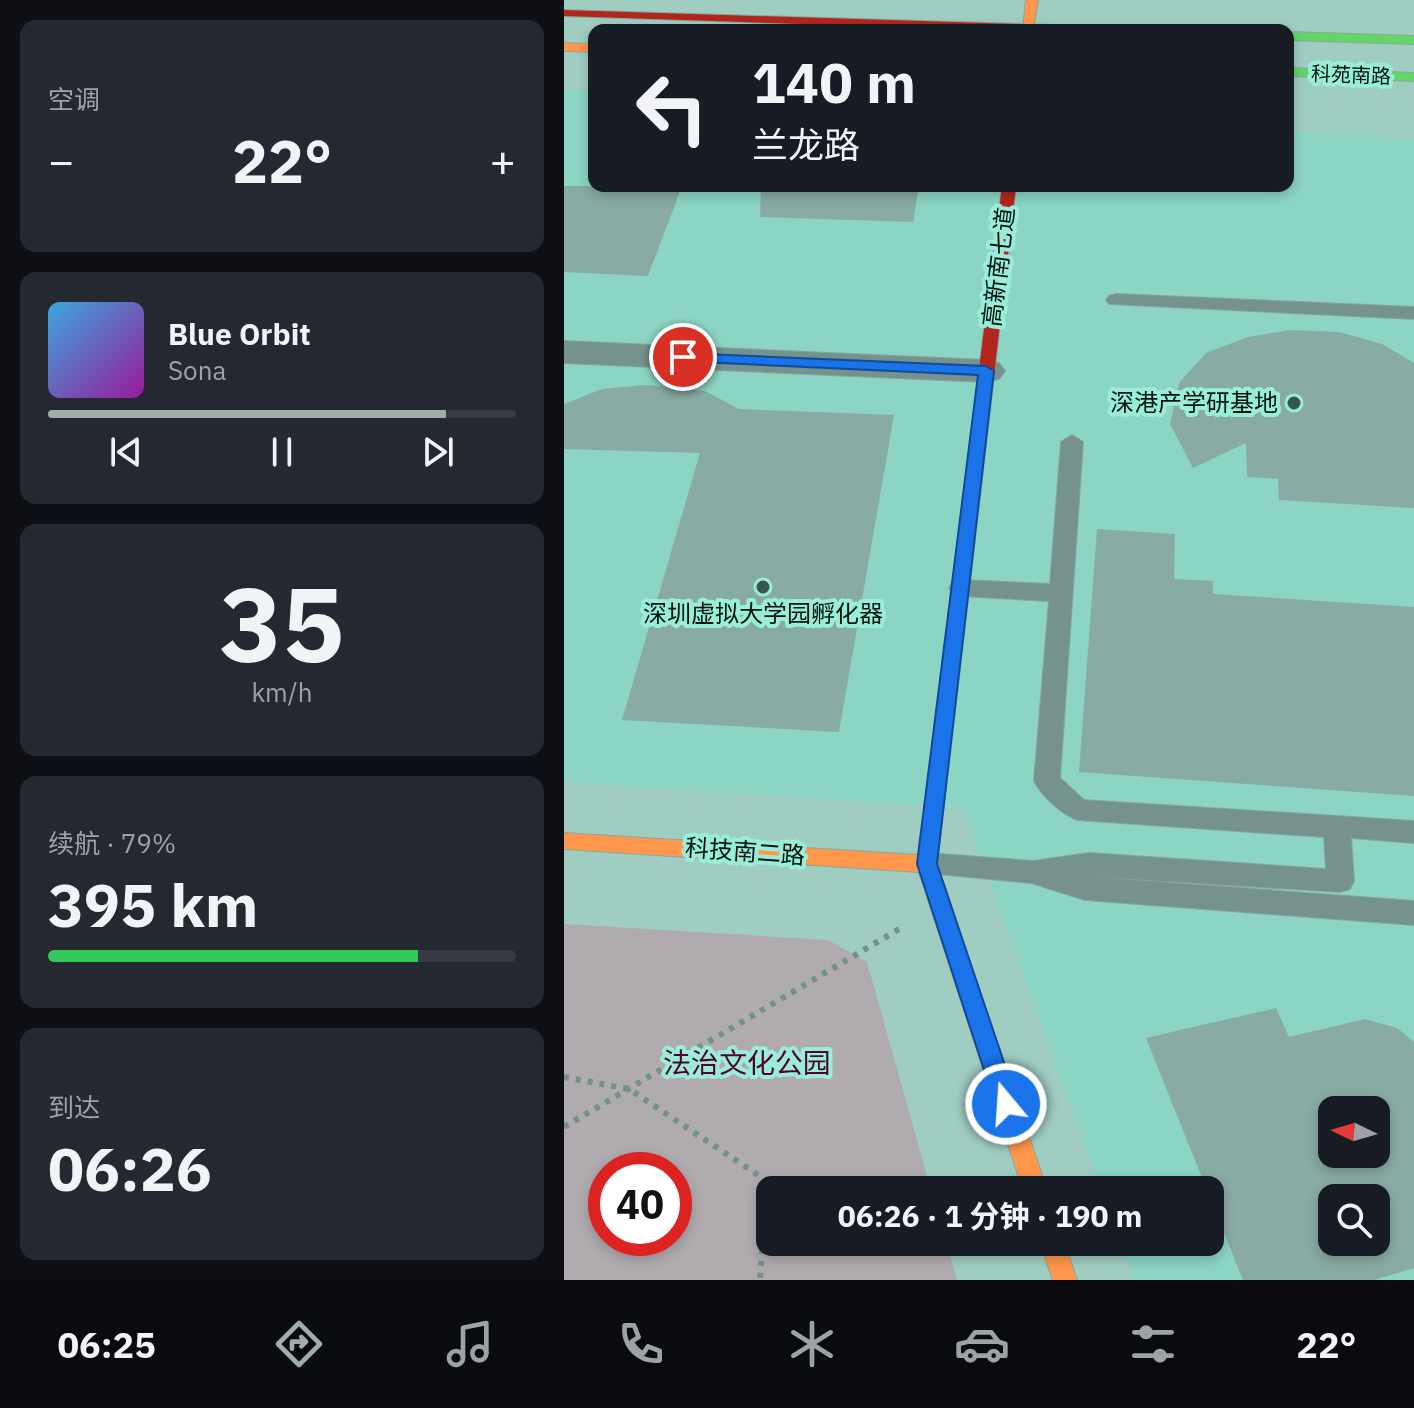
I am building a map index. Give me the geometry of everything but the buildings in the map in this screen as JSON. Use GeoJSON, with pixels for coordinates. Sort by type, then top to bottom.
{"type":"FeatureCollection","features":[{"type":"Feature","properties":{"kind":"street"},"geometry":{"type":"LineString","coordinates":[[1029,24],[1032,0]]}},
{"type":"Feature","properties":{"kind":"street"},"geometry":{"type":"LineString","coordinates":[[564,13],[905,24]]}},
{"type":"Feature","properties":{"kind":"street","name":"科苑南路"},"geometry":{"type":"LineString","coordinates":[[1294,36],[1414,40]]}},
{"type":"Feature","properties":{"kind":"street"},"geometry":{"type":"LineString","coordinates":[[564,47],[588,48]]}},
{"type":"Feature","properties":{"kind":"street","name":"科苑南路"},"geometry":{"type":"LineString","coordinates":[[1294,72],[1414,77]]}},
{"type":"Feature","properties":{"kind":"street","name":"高新南七道"},"geometry":{"type":"LineString","coordinates":[[1008,192],[927,864],[1030,1176]]}},
{"type":"Feature","properties":{"kind":"street"},"geometry":{"type":"LineString","coordinates":[[564,352],[986,371]]}},
{"type":"Feature","properties":{"kind":"street","name":"科技南二路"},"geometry":{"type":"LineString","coordinates":[[564,841],[927,864]]}},
{"type":"Feature","properties":{"kind":"street"},"geometry":{"type":"LineString","coordinates":[[1057,1256],[1065,1280]]}},
{"type":"Feature","properties":{"kind":"lane"},"geometry":{"type":"LineString","coordinates":[[1116,300],[1414,313]]}},
{"type":"Feature","properties":{"kind":"lane"},"geometry":{"type":"LineString","coordinates":[[1072,442],[1047,781],[1078,810],[1414,832]]}},
{"type":"Feature","properties":{"kind":"lane"},"geometry":{"type":"LineString","coordinates":[[961,588],[1061,593]]}},
{"type":"Feature","properties":{"kind":"lane"},"geometry":{"type":"LineString","coordinates":[[927,864],[1031,872],[1089,864],[1340,881],[1337,827]]}},
{"type":"Feature","properties":{"kind":"lane"},"geometry":{"type":"LineString","coordinates":[[1031,872],[1085,889],[1414,913]]}},
{"type":"Feature","properties":{"kind":"path"},"geometry":{"type":"LineString","coordinates":[[564,1127],[940,905]]}},
{"type":"Feature","properties":{"kind":"path"},"geometry":{"type":"LineString","coordinates":[[564,1077],[629,1089],[767,1181],[760,1280]]}},
{"type":"Feature","properties":{"kind":"shaded area"},"geometry":{"type":"Polygon","coordinates":[[[564,90],[588,91],[588,192],[1294,192],[1294,132],[1414,139],[1414,1280],[1134,1280],[1125,1256],[1224,1256],[1224,1176],[1096,1176],[963,808],[564,782],[564,90]]]}},
{"type":"Feature","properties":{"kind":"green space","name":"法治文化公园"},"geometry":{"type":"Polygon","coordinates":[[[564,924],[828,940],[867,962],[927,1176],[756,1176],[756,1256],[950,1256],[957,1280],[564,1280],[564,924]]]}},
{"type":"Feature","properties":{"kind":"traffic: fast"},"geometry":{"type":"LineString","coordinates":[[1294,36],[1414,40]]}},
{"type":"Feature","properties":{"kind":"traffic: fast"},"geometry":{"type":"LineString","coordinates":[[1294,72],[1414,77]]}},
{"type":"Feature","properties":{"kind":"traffic: slow"},"geometry":{"type":"LineString","coordinates":[[1029,24],[1032,0]]}},
{"type":"Feature","properties":{"kind":"traffic: slow"},"geometry":{"type":"LineString","coordinates":[[564,47],[588,48]]}},
{"type":"Feature","properties":{"kind":"traffic: slow"},"geometry":{"type":"LineString","coordinates":[[955,633],[927,864],[1030,1176]]}},
{"type":"Feature","properties":{"kind":"traffic: slow"},"geometry":{"type":"LineString","coordinates":[[564,841],[927,864]]}},
{"type":"Feature","properties":{"kind":"traffic: slow"},"geometry":{"type":"LineString","coordinates":[[1057,1256],[1065,1280]]}},
{"type":"Feature","properties":{"kind":"traffic: jam"},"geometry":{"type":"LineString","coordinates":[[564,13],[901,24]]}},
{"type":"Feature","properties":{"kind":"traffic: jam"},"geometry":{"type":"LineString","coordinates":[[955,633],[1008,192]]}},
{"type":"Feature","properties":{"kind":"place","name":"深港产学研基地"},"geometry":{"type":"Point","coordinates":[1294,403]}},
{"type":"Feature","properties":{"kind":"place","name":"深圳虚拟大学园孵化器"},"geometry":{"type":"Point","coordinates":[763,587]}},
{"type":"Feature","properties":{"kind":"route"},"geometry":{"type":"LineString","coordinates":[[683,357],[986,371],[927,864],[1006,1104]]}}]}
